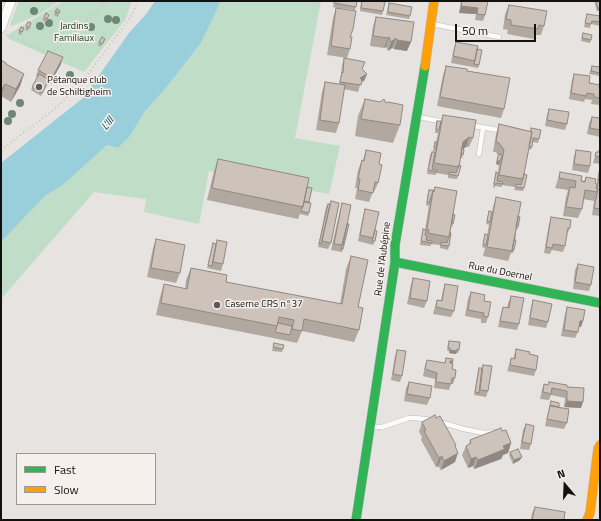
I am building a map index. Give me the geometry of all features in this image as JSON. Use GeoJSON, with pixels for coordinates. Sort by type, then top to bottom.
{"type":"FeatureCollection","features":[{"type":"Feature","properties":{"kind":"street"},"geometry":{"type":"LineString","coordinates":[[1,28],[12,1]]}},
{"type":"Feature","properties":{"kind":"street","name":"Rue de l'Aubépine"},"geometry":{"type":"LineString","coordinates":[[356,520],[395,262],[395,245],[434,1]]}},
{"type":"Feature","properties":{"kind":"street","name":"Rue du Doernel"},"geometry":{"type":"LineString","coordinates":[[395,262],[600,303]]}},
{"type":"Feature","properties":{"kind":"street"},"geometry":{"type":"LineString","coordinates":[[588,520],[598,449],[600,445]]}},
{"type":"Feature","properties":{"kind":"lane"},"geometry":{"type":"LineString","coordinates":[[430,24],[499,37]]}},
{"type":"Feature","properties":{"kind":"lane"},"geometry":{"type":"LineString","coordinates":[[416,117],[454,123]]}},
{"type":"Feature","properties":{"kind":"lane"},"geometry":{"type":"LineString","coordinates":[[461,124],[511,132]]}},
{"type":"Feature","properties":{"kind":"lane"},"geometry":{"type":"LineString","coordinates":[[479,154],[483,128]]}},
{"type":"Feature","properties":{"kind":"lane"},"geometry":{"type":"LineString","coordinates":[[370,427],[382,427],[409,418],[416,418],[432,420],[484,433],[504,433]]}},
{"type":"Feature","properties":{"kind":"path"},"geometry":{"type":"LineString","coordinates":[[1,28],[4,34],[47,52],[55,50],[102,7],[105,1]]}},
{"type":"Feature","properties":{"kind":"path"},"geometry":{"type":"LineString","coordinates":[[1,150],[56,108],[79,86],[132,15],[138,1]]}},
{"type":"Feature","properties":{"kind":"green space"},"geometry":{"type":"Polygon","coordinates":[[[19,1],[60,1],[38,15],[12,26],[10,25],[19,1]]]}},
{"type":"Feature","properties":{"kind":"green space","name":"Jardins Familiaux"},"geometry":{"type":"Polygon","coordinates":[[[63,1],[132,1],[125,20],[84,72],[7,38],[9,34],[63,1]]]}},
{"type":"Feature","properties":{"kind":"green space"},"geometry":{"type":"Polygon","coordinates":[[[221,1],[321,1],[295,138],[340,146],[329,194],[209,171],[199,224],[144,212],[146,199],[94,192],[1,299],[1,242],[45,196],[64,184],[107,145],[118,148],[130,136],[145,111],[165,89],[201,43],[221,1]]]}},
{"type":"Feature","properties":{"kind":"water","name":"L'Ill"},"geometry":{"type":"Polygon","coordinates":[[[155,1],[221,1],[201,43],[165,89],[145,111],[130,136],[118,148],[107,145],[64,184],[45,196],[1,242],[1,163],[83,98],[129,33],[147,13],[155,1]]]}},
{"type":"Feature","properties":{"kind":"building"},"geometry":{"type":"Polygon","coordinates":[[[334,1],[357,1],[356,7],[334,3],[334,1]]]}},
{"type":"Feature","properties":{"kind":"building"},"geometry":{"type":"Polygon","coordinates":[[[362,1],[385,2],[383,11],[361,8],[362,1]]]}},
{"type":"Feature","properties":{"kind":"building"},"geometry":{"type":"Polygon","coordinates":[[[462,1],[488,1],[485,15],[477,14],[478,8],[461,6],[462,1]]]}},
{"type":"Feature","properties":{"kind":"building"},"geometry":{"type":"Polygon","coordinates":[[[596,1],[600,1],[600,7],[598,8],[596,1]]]}},
{"type":"Feature","properties":{"kind":"building"},"geometry":{"type":"Polygon","coordinates":[[[389,3],[412,7],[410,16],[388,12],[389,3]]]}},
{"type":"Feature","properties":{"kind":"building"},"geometry":{"type":"Polygon","coordinates":[[[509,5],[547,11],[544,26],[539,25],[538,29],[511,25],[511,20],[506,19],[509,5]]]}},
{"type":"Feature","properties":{"kind":"building"},"geometry":{"type":"Polygon","coordinates":[[[336,8],[356,11],[350,37],[352,37],[350,49],[331,46],[336,8]]]}},
{"type":"Feature","properties":{"kind":"building"},"geometry":{"type":"Polygon","coordinates":[[[46,13],[49,15],[47,19],[44,17],[46,13]]]}},
{"type":"Feature","properties":{"kind":"building"},"geometry":{"type":"Polygon","coordinates":[[[587,14],[600,16],[600,22],[592,21],[591,24],[585,23],[587,14]]]}},
{"type":"Feature","properties":{"kind":"building"},"geometry":{"type":"Polygon","coordinates":[[[376,17],[414,22],[411,42],[397,40],[396,38],[391,42],[389,37],[373,36],[376,17]]]}},
{"type":"Feature","properties":{"kind":"building"},"geometry":{"type":"Polygon","coordinates":[[[28,22],[31,23],[29,28],[26,26],[28,22]]]}},
{"type":"Feature","properties":{"kind":"building"},"geometry":{"type":"Polygon","coordinates":[[[21,27],[24,28],[22,32],[19,31],[21,27]]]}},
{"type":"Feature","properties":{"kind":"building"},"geometry":{"type":"Polygon","coordinates":[[[583,33],[592,35],[591,40],[582,38],[583,33]]]}},
{"type":"Feature","properties":{"kind":"building"},"geometry":{"type":"Polygon","coordinates":[[[102,37],[105,39],[102,44],[99,42],[102,37]]]}},
{"type":"Feature","properties":{"kind":"building"},"geometry":{"type":"Polygon","coordinates":[[[456,42],[478,46],[475,61],[453,56],[456,42]]]}},
{"type":"Feature","properties":{"kind":"building"},"geometry":{"type":"Polygon","coordinates":[[[477,49],[482,50],[479,65],[474,64],[477,49]]]}},
{"type":"Feature","properties":{"kind":"building"},"geometry":{"type":"Polygon","coordinates":[[[48,51],[63,57],[52,78],[38,70],[48,51]]]}},
{"type":"Feature","properties":{"kind":"building"},"geometry":{"type":"Polygon","coordinates":[[[344,58],[365,62],[362,69],[367,74],[360,78],[362,80],[361,85],[340,82],[342,72],[343,73],[344,58]]]}},
{"type":"Feature","properties":{"kind":"building"},"geometry":{"type":"Polygon","coordinates":[[[1,60],[24,74],[16,89],[5,84],[1,91],[1,60]]]}},
{"type":"Feature","properties":{"kind":"building"},"geometry":{"type":"Polygon","coordinates":[[[446,66],[510,78],[504,109],[440,97],[446,66]]]}},
{"type":"Feature","properties":{"kind":"building"},"geometry":{"type":"Polygon","coordinates":[[[592,66],[600,67],[600,73],[591,71],[592,66]]]}},
{"type":"Feature","properties":{"kind":"building","name":"Pétanque club de Schiltigheim"},"geometry":{"type":"Polygon","coordinates":[[[39,74],[49,80],[42,93],[32,87],[39,74]]]}},
{"type":"Feature","properties":{"kind":"building"},"geometry":{"type":"Polygon","coordinates":[[[574,74],[590,76],[589,83],[600,85],[600,98],[594,97],[594,94],[587,93],[586,96],[571,93],[574,74]]]}},
{"type":"Feature","properties":{"kind":"building"},"geometry":{"type":"Polygon","coordinates":[[[325,82],[345,85],[339,123],[320,120],[325,82]]]}},
{"type":"Feature","properties":{"kind":"building"},"geometry":{"type":"Polygon","coordinates":[[[365,99],[380,102],[384,99],[386,103],[388,102],[403,105],[400,125],[361,119],[365,99]]]}},
{"type":"Feature","properties":{"kind":"building"},"geometry":{"type":"Polygon","coordinates":[[[549,109],[569,112],[567,124],[547,120],[549,109]]]}},
{"type":"Feature","properties":{"kind":"building"},"geometry":{"type":"Polygon","coordinates":[[[443,115],[476,120],[473,138],[469,137],[463,142],[459,167],[434,163],[443,115]]]}},
{"type":"Feature","properties":{"kind":"building"},"geometry":{"type":"Polygon","coordinates":[[[592,117],[600,118],[600,130],[590,128],[592,117]]]}},
{"type":"Feature","properties":{"kind":"building"},"geometry":{"type":"Polygon","coordinates":[[[437,121],[441,121],[439,130],[436,129],[437,121]]]}},
{"type":"Feature","properties":{"kind":"building"},"geometry":{"type":"Polygon","coordinates":[[[499,124],[532,132],[523,179],[499,175],[504,150],[499,143],[496,142],[499,124]]]}},
{"type":"Feature","properties":{"kind":"building"},"geometry":{"type":"Polygon","coordinates":[[[531,128],[541,130],[539,139],[533,138],[532,147],[529,146],[532,132],[531,128]]]}},
{"type":"Feature","properties":{"kind":"building"},"geometry":{"type":"Polygon","coordinates":[[[435,142],[437,142],[436,148],[434,147],[435,142]]]}},
{"type":"Feature","properties":{"kind":"building"},"geometry":{"type":"Polygon","coordinates":[[[462,147],[464,150],[463,155],[461,154],[462,147]]]}},
{"type":"Feature","properties":{"kind":"building"},"geometry":{"type":"Polygon","coordinates":[[[600,147],[600,157],[595,156],[596,152],[599,152],[600,147]]]}},
{"type":"Feature","properties":{"kind":"building"},"geometry":{"type":"Polygon","coordinates":[[[366,150],[381,153],[379,164],[382,165],[378,183],[375,182],[373,193],[358,190],[360,179],[358,179],[366,150]]]}},
{"type":"Feature","properties":{"kind":"building"},"geometry":{"type":"Polygon","coordinates":[[[576,150],[591,152],[590,166],[574,164],[576,150]]]}},
{"type":"Feature","properties":{"kind":"building"},"geometry":{"type":"Polygon","coordinates":[[[432,152],[435,152],[432,169],[437,170],[437,172],[428,170],[432,152]]]}},
{"type":"Feature","properties":{"kind":"building"},"geometry":{"type":"Polygon","coordinates":[[[500,154],[502,156],[500,161],[497,161],[498,156],[500,154]]]}},
{"type":"Feature","properties":{"kind":"building"},"geometry":{"type":"Polygon","coordinates":[[[218,159],[309,178],[303,207],[212,188],[218,159]]]}},
{"type":"Feature","properties":{"kind":"building"},"geometry":{"type":"Polygon","coordinates":[[[459,165],[461,166],[458,176],[449,174],[450,172],[456,173],[459,165]]]}},
{"type":"Feature","properties":{"kind":"building"},"geometry":{"type":"Polygon","coordinates":[[[600,171],[600,209],[594,208],[600,171]]]}},
{"type":"Feature","properties":{"kind":"building"},"geometry":{"type":"Polygon","coordinates":[[[496,172],[498,173],[497,181],[503,182],[503,184],[494,184],[496,172]]]}},
{"type":"Feature","properties":{"kind":"building"},"geometry":{"type":"Polygon","coordinates":[[[560,172],[582,176],[581,181],[585,182],[586,177],[596,179],[595,183],[597,184],[597,192],[585,190],[582,209],[566,207],[570,187],[575,188],[576,181],[559,178],[560,172]]]}},
{"type":"Feature","properties":{"kind":"building"},"geometry":{"type":"Polygon","coordinates":[[[524,174],[527,175],[524,188],[516,187],[516,184],[521,185],[524,174]]]}},
{"type":"Feature","properties":{"kind":"building"},"geometry":{"type":"Polygon","coordinates":[[[307,187],[312,188],[309,202],[304,201],[307,187]]]}},
{"type":"Feature","properties":{"kind":"building"},"geometry":{"type":"Polygon","coordinates":[[[435,187],[457,191],[449,237],[428,233],[429,230],[427,229],[433,191],[434,192],[435,187]]]}},
{"type":"Feature","properties":{"kind":"building"},"geometry":{"type":"Polygon","coordinates":[[[429,190],[434,190],[429,203],[427,202],[429,190]]]}},
{"type":"Feature","properties":{"kind":"building"},"geometry":{"type":"Polygon","coordinates":[[[496,197],[521,202],[512,251],[487,247],[496,197]]]}},
{"type":"Feature","properties":{"kind":"building"},"geometry":{"type":"Polygon","coordinates":[[[331,201],[339,203],[331,243],[322,241],[331,201]]]}},
{"type":"Feature","properties":{"kind":"building"},"geometry":{"type":"Polygon","coordinates":[[[304,202],[311,203],[309,213],[301,211],[304,202]]]}},
{"type":"Feature","properties":{"kind":"building"},"geometry":{"type":"Polygon","coordinates":[[[342,203],[351,205],[343,245],[334,244],[342,203]]]}},
{"type":"Feature","properties":{"kind":"building"},"geometry":{"type":"Polygon","coordinates":[[[328,204],[330,204],[321,244],[319,244],[328,204]]]}},
{"type":"Feature","properties":{"kind":"building"},"geometry":{"type":"Polygon","coordinates":[[[365,209],[379,212],[373,238],[360,235],[365,209]]]}},
{"type":"Feature","properties":{"kind":"building"},"geometry":{"type":"Polygon","coordinates":[[[489,211],[492,212],[490,222],[487,221],[489,211]]]}},
{"type":"Feature","properties":{"kind":"building"},"geometry":{"type":"Polygon","coordinates":[[[453,214],[455,215],[453,224],[452,223],[453,214]]]}},
{"type":"Feature","properties":{"kind":"building"},"geometry":{"type":"Polygon","coordinates":[[[518,216],[520,217],[518,227],[516,227],[518,216]]]}},
{"type":"Feature","properties":{"kind":"building"},"geometry":{"type":"Polygon","coordinates":[[[551,217],[571,220],[565,246],[553,244],[552,248],[546,247],[551,217]]]}},
{"type":"Feature","properties":{"kind":"building"},"geometry":{"type":"Polygon","coordinates":[[[347,224],[349,224],[343,249],[341,249],[347,224]]]}},
{"type":"Feature","properties":{"kind":"building"},"geometry":{"type":"Polygon","coordinates":[[[423,229],[426,230],[426,240],[432,241],[432,243],[421,241],[423,229]]]}},
{"type":"Feature","properties":{"kind":"building"},"geometry":{"type":"Polygon","coordinates":[[[375,230],[377,231],[375,241],[372,241],[375,230]]]}},
{"type":"Feature","properties":{"kind":"building"},"geometry":{"type":"Polygon","coordinates":[[[450,233],[449,246],[441,245],[441,242],[447,243],[450,233]]]}},
{"type":"Feature","properties":{"kind":"building"},"geometry":{"type":"Polygon","coordinates":[[[485,234],[488,235],[486,245],[483,244],[485,234]]]}},
{"type":"Feature","properties":{"kind":"building"},"geometry":{"type":"Polygon","coordinates":[[[156,239],[185,245],[180,273],[151,268],[156,239]]]}},
{"type":"Feature","properties":{"kind":"building"},"geometry":{"type":"Polygon","coordinates":[[[217,240],[227,242],[223,264],[213,262],[217,240]]]}},
{"type":"Feature","properties":{"kind":"building"},"geometry":{"type":"Polygon","coordinates":[[[514,240],[516,240],[514,250],[512,250],[514,240]]]}},
{"type":"Feature","properties":{"kind":"building"},"geometry":{"type":"Polygon","coordinates":[[[213,243],[216,244],[212,266],[208,265],[213,243]]]}},
{"type":"Feature","properties":{"kind":"building","name":"Caserne CRS n°37"},"geometry":{"type":"Polygon","coordinates":[[[351,256],[368,260],[358,307],[363,308],[359,330],[304,319],[302,331],[292,329],[294,320],[279,317],[277,326],[161,303],[164,284],[187,289],[191,268],[227,275],[226,282],[342,304],[351,256]]]}},
{"type":"Feature","properties":{"kind":"building"},"geometry":{"type":"Polygon","coordinates":[[[578,264],[594,267],[591,285],[575,282],[578,264]]]}},
{"type":"Feature","properties":{"kind":"building"},"geometry":{"type":"Polygon","coordinates":[[[413,278],[430,281],[427,301],[410,298],[413,278]]]}},
{"type":"Feature","properties":{"kind":"building"},"geometry":{"type":"Polygon","coordinates":[[[445,284],[458,286],[454,311],[436,307],[437,300],[442,301],[445,284]]]}},
{"type":"Feature","properties":{"kind":"building"},"geometry":{"type":"Polygon","coordinates":[[[471,292],[485,295],[484,301],[491,302],[488,317],[483,316],[484,313],[468,310],[471,292]]]}},
{"type":"Feature","properties":{"kind":"building"},"geometry":{"type":"Polygon","coordinates":[[[511,296],[524,298],[519,324],[500,321],[503,307],[509,308],[511,296]]]}},
{"type":"Feature","properties":{"kind":"building"},"geometry":{"type":"Polygon","coordinates":[[[533,300],[552,304],[548,322],[530,318],[533,300]]]}},
{"type":"Feature","properties":{"kind":"building"},"geometry":{"type":"Polygon","coordinates":[[[567,307],[585,310],[583,321],[580,321],[578,332],[564,330],[567,307]]]}},
{"type":"Feature","properties":{"kind":"building"},"geometry":{"type":"Polygon","coordinates":[[[278,323],[292,326],[290,335],[275,332],[278,323]]]}},
{"type":"Feature","properties":{"kind":"building"},"geometry":{"type":"Polygon","coordinates":[[[449,341],[460,342],[459,350],[450,350],[450,348],[448,348],[449,341]]]}},
{"type":"Feature","properties":{"kind":"building"},"geometry":{"type":"Polygon","coordinates":[[[274,343],[284,345],[283,349],[273,347],[274,343]]]}},
{"type":"Feature","properties":{"kind":"building"},"geometry":{"type":"Polygon","coordinates":[[[516,349],[530,352],[529,354],[538,356],[536,370],[510,365],[511,358],[515,359],[516,349]]]}},
{"type":"Feature","properties":{"kind":"building"},"geometry":{"type":"Polygon","coordinates":[[[397,350],[406,351],[402,376],[393,374],[397,350]]]}},
{"type":"Feature","properties":{"kind":"building"},"geometry":{"type":"Polygon","coordinates":[[[446,358],[453,359],[450,363],[453,364],[452,369],[456,370],[455,378],[452,378],[451,384],[436,382],[437,373],[425,369],[427,360],[445,363],[446,358]]]}},
{"type":"Feature","properties":{"kind":"building"},"geometry":{"type":"Polygon","coordinates":[[[483,365],[492,366],[488,391],[480,390],[483,365]]]}},
{"type":"Feature","properties":{"kind":"building"},"geometry":{"type":"Polygon","coordinates":[[[479,368],[482,368],[479,393],[475,392],[479,368]]]}},
{"type":"Feature","properties":{"kind":"building"},"geometry":{"type":"Polygon","coordinates":[[[409,382],[432,386],[430,398],[407,394],[409,382]]]}},
{"type":"Feature","properties":{"kind":"building"},"geometry":{"type":"Polygon","coordinates":[[[549,382],[567,385],[567,387],[584,388],[583,402],[567,401],[567,391],[552,388],[551,394],[543,392],[544,384],[548,385],[549,382]]]}},
{"type":"Feature","properties":{"kind":"building"},"geometry":{"type":"Polygon","coordinates":[[[551,401],[559,403],[559,407],[550,405],[551,401]]]}},
{"type":"Feature","properties":{"kind":"building"},"geometry":{"type":"Polygon","coordinates":[[[550,406],[569,409],[567,423],[547,419],[550,406]]]}},
{"type":"Feature","properties":{"kind":"building"},"geometry":{"type":"Polygon","coordinates":[[[435,415],[436,418],[440,416],[456,445],[455,446],[458,453],[444,461],[442,456],[439,458],[424,431],[426,430],[422,422],[435,415]]]}},
{"type":"Feature","properties":{"kind":"building"},"geometry":{"type":"Polygon","coordinates":[[[526,424],[534,426],[531,444],[522,442],[526,424]]]}},
{"type":"Feature","properties":{"kind":"building"},"geometry":{"type":"Polygon","coordinates":[[[501,428],[502,431],[506,430],[511,443],[503,446],[505,449],[478,460],[476,457],[471,459],[466,446],[471,443],[470,440],[501,428]]]}},
{"type":"Feature","properties":{"kind":"building"},"geometry":{"type":"Polygon","coordinates":[[[518,449],[522,457],[514,460],[510,452],[518,449]]]}},
{"type":"Feature","properties":{"kind":"building"},"geometry":{"type":"Polygon","coordinates":[[[535,507],[565,512],[564,520],[532,520],[535,507]]]}},
{"type":"Feature","properties":{"kind":"traffic: fast"},"geometry":{"type":"LineString","coordinates":[[356,520],[395,262],[395,245],[425,66]]}},
{"type":"Feature","properties":{"kind":"traffic: fast"},"geometry":{"type":"LineString","coordinates":[[395,262],[600,303]]}},
{"type":"Feature","properties":{"kind":"traffic: slow"},"geometry":{"type":"LineString","coordinates":[[425,66],[434,1]]}},
{"type":"Feature","properties":{"kind":"traffic: slow"},"geometry":{"type":"LineString","coordinates":[[587,520],[590,513],[598,449],[600,445]]}},
{"type":"Feature","properties":{"kind":"place","name":"Pétanque club de Schiltigheim"},"geometry":{"type":"Point","coordinates":[39,87]}},
{"type":"Feature","properties":{"kind":"place","name":"Caserne CRS n°37"},"geometry":{"type":"Point","coordinates":[217,305]}}]}
